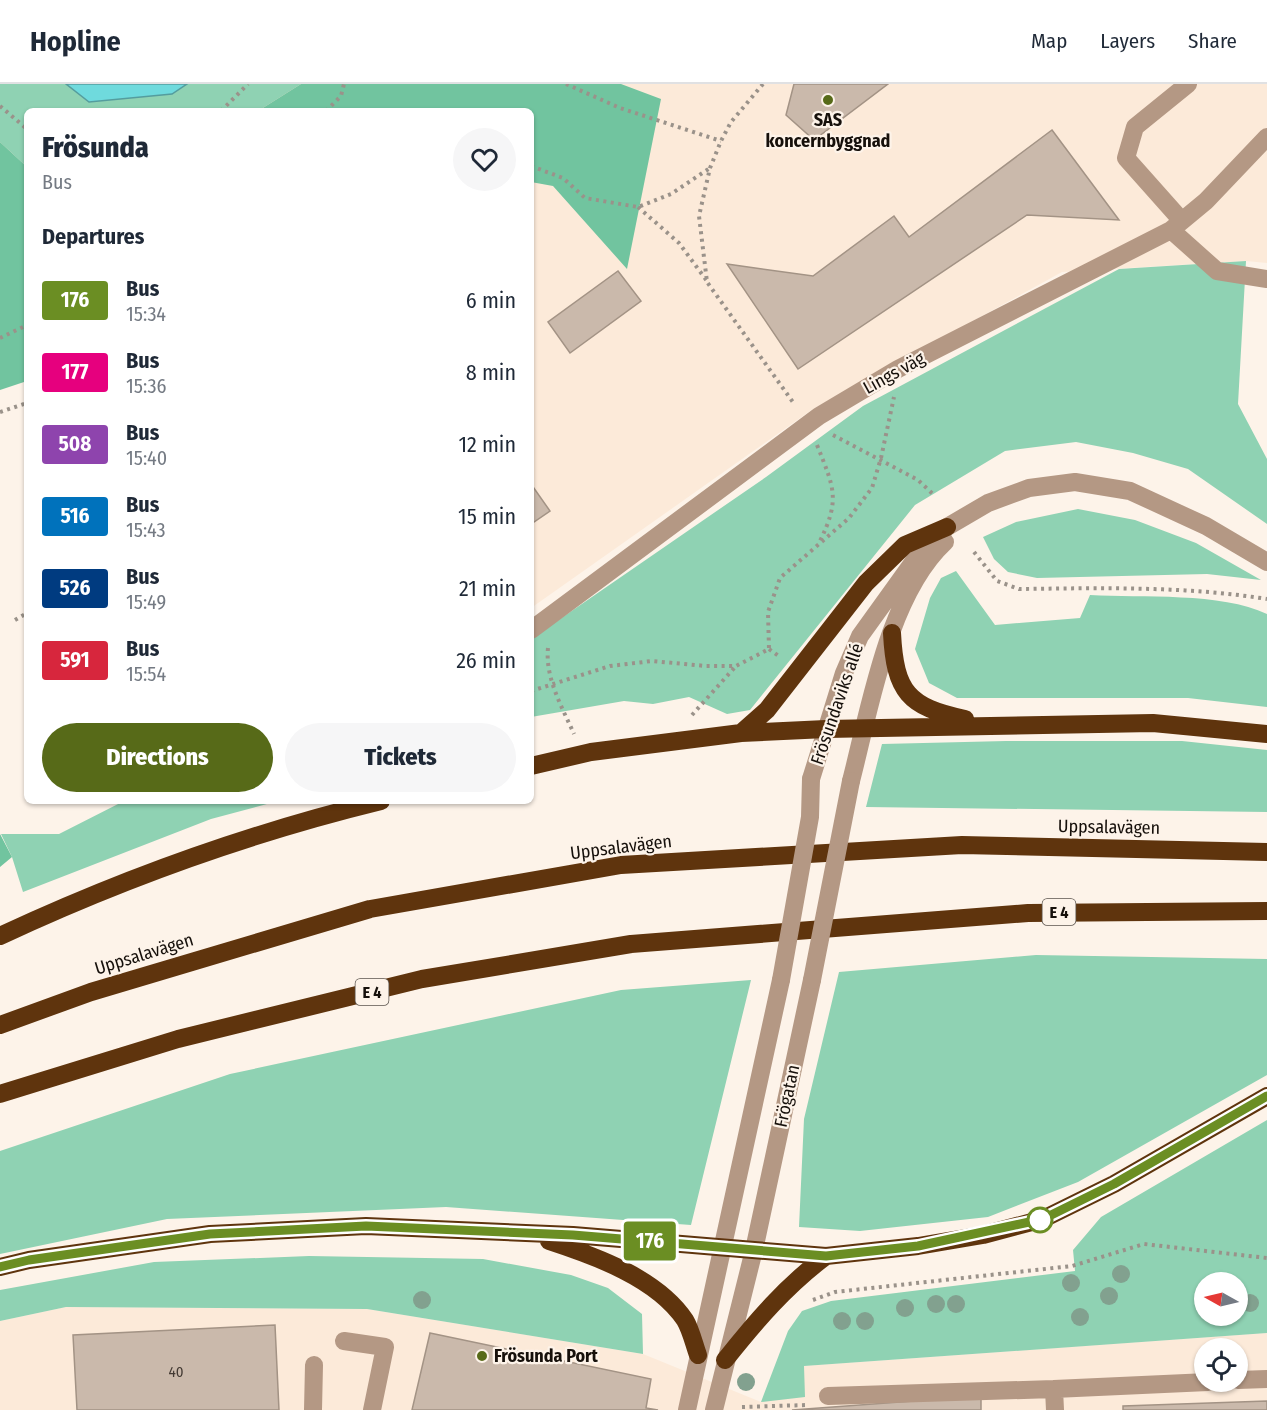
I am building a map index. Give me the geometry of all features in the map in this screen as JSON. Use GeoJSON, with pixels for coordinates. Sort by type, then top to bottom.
{"type":"FeatureCollection","features":[{"type":"Feature","properties":{"kind":"highway"},"geometry":{"type":"LineString","coordinates":[[741,733],[767,710],[866,583],[905,545],[947,527]]}},
{"type":"Feature","properties":{"kind":"highway"},"geometry":{"type":"LineString","coordinates":[[892,633],[893,658],[899,679],[911,697],[930,711],[990,725]]}},
{"type":"Feature","properties":{"kind":"highway"},"geometry":{"type":"LineString","coordinates":[[534,765],[591,752],[741,733],[826,729],[1153,723],[1267,734]]}},
{"type":"Feature","properties":{"kind":"highway"},"geometry":{"type":"LineString","coordinates":[[0,936],[72,903],[224,845],[370,804]]}},
{"type":"Feature","properties":{"kind":"highway","name":"Uppsalavägen"},"geometry":{"type":"LineString","coordinates":[[0,1025],[91,992],[370,909],[621,865],[962,845],[1267,852]]}},
{"type":"Feature","properties":{"kind":"highway","name":"E 4"},"geometry":{"type":"LineString","coordinates":[[0,1094],[178,1039],[422,979],[631,944],[1028,913],[1267,911]]}},
{"type":"Feature","properties":{"kind":"highway"},"geometry":{"type":"LineString","coordinates":[[0,1267],[29,1260],[210,1234],[366,1226],[725,1246],[826,1256],[918,1246],[1043,1219],[1114,1184],[1267,1096]]}},
{"type":"Feature","properties":{"kind":"highway"},"geometry":{"type":"LineString","coordinates":[[522,1233],[596,1256],[637,1278],[660,1295],[685,1321],[699,1355]]}},
{"type":"Feature","properties":{"kind":"highway"},"geometry":{"type":"LineString","coordinates":[[725,1360],[759,1316],[797,1278],[826,1256]]}},
{"type":"Feature","properties":{"kind":"street"},"geometry":{"type":"LineString","coordinates":[[1188,84],[1135,127],[1126,158],[1176,226],[1217,271],[1267,279]]}},
{"type":"Feature","properties":{"kind":"street","name":"Lings väg"},"geometry":{"type":"LineString","coordinates":[[534,628],[898,369],[1176,226],[1206,201],[1267,137]]}},
{"type":"Feature","properties":{"kind":"street","name":"Frösundaviks allé"},"geometry":{"type":"LineString","coordinates":[[811,779],[826,729],[860,636],[919,554],[947,527],[988,502],[1029,488],[1076,482],[1130,491],[1206,526],[1267,562]]}},
{"type":"Feature","properties":{"kind":"street","name":"Frösundaviks allé"},"geometry":{"type":"LineString","coordinates":[[851,781],[879,667],[900,607],[938,549],[988,502]]}},
{"type":"Feature","properties":{"kind":"street","name":"Frögatan"},"geometry":{"type":"LineString","coordinates":[[687,1410],[725,1246],[781,980],[810,817],[811,779]]}},
{"type":"Feature","properties":{"kind":"street","name":"Frögatan"},"geometry":{"type":"LineString","coordinates":[[714,1410],[754,1250],[812,980],[851,781]]}},
{"type":"Feature","properties":{"kind":"street"},"geometry":{"type":"LineString","coordinates":[[344,1341],[385,1347],[372,1410]]}},
{"type":"Feature","properties":{"kind":"street"},"geometry":{"type":"LineString","coordinates":[[313,1410],[314,1365]]}},
{"type":"Feature","properties":{"kind":"street"},"geometry":{"type":"LineString","coordinates":[[1248,1380],[1267,1379]]}},
{"type":"Feature","properties":{"kind":"street"},"geometry":{"type":"LineString","coordinates":[[828,1396],[1194,1383]]}},
{"type":"Feature","properties":{"kind":"street"},"geometry":{"type":"LineString","coordinates":[[1054,1389],[1055,1410]]}},
{"type":"Feature","properties":{"kind":"path"},"geometry":{"type":"LineString","coordinates":[[224,108],[248,84]]}},
{"type":"Feature","properties":{"kind":"path"},"geometry":{"type":"LineString","coordinates":[[329,108],[341,96],[344,84]]}},
{"type":"Feature","properties":{"kind":"path"},"geometry":{"type":"LineString","coordinates":[[566,84],[620,108],[722,141]]}},
{"type":"Feature","properties":{"kind":"path"},"geometry":{"type":"LineString","coordinates":[[707,282],[699,216],[710,168],[731,122],[755,90],[763,84]]}},
{"type":"Feature","properties":{"kind":"path"},"geometry":{"type":"LineString","coordinates":[[0,106],[24,126]]}},
{"type":"Feature","properties":{"kind":"path"},"geometry":{"type":"LineString","coordinates":[[534,167],[563,178],[585,198],[638,207],[680,243],[794,405],[807,398],[832,434],[882,458],[918,480],[935,496]]}},
{"type":"Feature","properties":{"kind":"path"},"geometry":{"type":"LineString","coordinates":[[638,207],[671,194],[710,168]]}},
{"type":"Feature","properties":{"kind":"path"},"geometry":{"type":"LineString","coordinates":[[0,338],[24,326]]}},
{"type":"Feature","properties":{"kind":"path"},"geometry":{"type":"LineString","coordinates":[[690,718],[736,666],[769,650],[768,612],[780,578],[849,518],[872,488],[882,458],[898,369]]}},
{"type":"Feature","properties":{"kind":"path"},"geometry":{"type":"LineString","coordinates":[[0,412],[24,404]]}},
{"type":"Feature","properties":{"kind":"path"},"geometry":{"type":"LineString","coordinates":[[817,546],[829,523],[835,498],[813,437],[823,422]]}},
{"type":"Feature","properties":{"kind":"path"},"geometry":{"type":"LineString","coordinates":[[974,552],[997,581],[1018,589],[1169,588],[1226,592],[1267,599]]}},
{"type":"Feature","properties":{"kind":"path"},"geometry":{"type":"LineString","coordinates":[[552,614],[547,662],[553,684],[574,735]]}},
{"type":"Feature","properties":{"kind":"path"},"geometry":{"type":"LineString","coordinates":[[15,620],[24,615]]}},
{"type":"Feature","properties":{"kind":"path"},"geometry":{"type":"LineString","coordinates":[[534,690],[610,666],[652,661],[736,666]]}},
{"type":"Feature","properties":{"kind":"path"},"geometry":{"type":"LineString","coordinates":[[804,1304],[835,1292],[1072,1266],[1144,1244],[1267,1258]]}},
{"type":"Feature","properties":{"kind":"path"},"geometry":{"type":"LineString","coordinates":[[742,1407],[813,1404],[828,1396]]}},
{"type":"Feature","properties":{"kind":"shaded area"},"geometry":{"type":"Polygon","coordinates":[[[0,84],[1267,84],[1267,263],[1246,261],[1062,272],[813,409],[534,606],[534,108],[24,108],[24,164],[0,142],[0,84]]]}},
{"type":"Feature","properties":{"kind":"shaded area"},"geometry":{"type":"Polygon","coordinates":[[[66,1307],[367,1309],[643,1354],[761,1402],[803,1366],[1194,1338],[1194,1392],[1248,1392],[1248,1338],[1197,1338],[1267,1333],[1267,1410],[0,1410],[0,1321],[66,1307]]]}},
{"type":"Feature","properties":{"kind":"green space"},"geometry":{"type":"Polygon","coordinates":[[[0,84],[66,84],[89,102],[172,94],[187,84],[301,84],[263,108],[24,108],[24,164],[0,142],[0,84]]]}},
{"type":"Feature","properties":{"kind":"green space"},"geometry":{"type":"Polygon","coordinates":[[[301,84],[621,84],[661,99],[627,269],[553,186],[534,183],[534,108],[263,108],[301,84]]]}},
{"type":"Feature","properties":{"kind":"green space"},"geometry":{"type":"Polygon","coordinates":[[[0,142],[24,164],[24,382],[0,390],[0,142]]]}},
{"type":"Feature","properties":{"kind":"green space"},"geometry":{"type":"Polygon","coordinates":[[[1246,261],[1238,404],[1267,459],[1267,524],[1188,469],[1133,453],[1076,442],[1005,451],[915,505],[750,710],[727,714],[689,697],[653,704],[624,701],[534,716],[534,637],[766,477],[863,406],[1119,269],[1246,261]]]}},
{"type":"Feature","properties":{"kind":"green space"},"geometry":{"type":"Polygon","coordinates":[[[1078,509],[1135,520],[1196,543],[1261,580],[1207,574],[1037,578],[1008,572],[994,559],[983,537],[1016,522],[1078,509]]]}},
{"type":"Feature","properties":{"kind":"green space"},"geometry":{"type":"Polygon","coordinates":[[[956,571],[995,625],[1080,618],[1090,595],[1204,599],[1248,607],[1267,614],[1267,707],[1188,698],[957,698],[929,683],[915,649],[930,598],[941,578],[956,571]]]}},
{"type":"Feature","properties":{"kind":"green space"},"geometry":{"type":"Polygon","coordinates":[[[1182,741],[1267,750],[1267,812],[866,807],[882,744],[1182,741]]]}},
{"type":"Feature","properties":{"kind":"green space"},"geometry":{"type":"Polygon","coordinates":[[[118,804],[267,804],[211,819],[23,892],[12,857],[1,834],[59,834],[118,804]]]}},
{"type":"Feature","properties":{"kind":"green space"},"geometry":{"type":"Polygon","coordinates":[[[0,834],[12,857],[0,867],[0,834]]]}},
{"type":"Feature","properties":{"kind":"green space"},"geometry":{"type":"Polygon","coordinates":[[[1036,955],[1267,959],[1267,1075],[1078,1182],[988,1217],[860,1231],[799,1227],[804,1119],[839,972],[1036,955]]]}},
{"type":"Feature","properties":{"kind":"green space"},"geometry":{"type":"Polygon","coordinates":[[[751,980],[691,1225],[446,1207],[167,1219],[0,1254],[0,1151],[230,1074],[621,990],[751,980]]]}},
{"type":"Feature","properties":{"kind":"green space"},"geometry":{"type":"Polygon","coordinates":[[[1267,1120],[1267,1333],[804,1366],[805,1397],[761,1402],[788,1331],[802,1311],[831,1301],[1075,1271],[1073,1250],[1101,1217],[1267,1120]]]}},
{"type":"Feature","properties":{"kind":"green space"},"geometry":{"type":"Polygon","coordinates":[[[309,1256],[483,1259],[571,1275],[608,1288],[642,1314],[643,1354],[367,1309],[66,1307],[0,1321],[0,1290],[154,1262],[309,1256]]]}},
{"type":"Feature","properties":{"kind":"water"},"geometry":{"type":"Polygon","coordinates":[[[66,84],[187,84],[172,94],[89,102],[66,84]]]}},
{"type":"Feature","properties":{"kind":"building","name":"SAS koncernbyggnad"},"geometry":{"type":"Polygon","coordinates":[[[794,84],[888,84],[814,140],[786,115],[794,84]]]}},
{"type":"Feature","properties":{"kind":"building"},"geometry":{"type":"Polygon","coordinates":[[[1052,130],[1119,220],[1027,215],[798,369],[727,264],[813,276],[894,216],[909,237],[1052,130]]]}},
{"type":"Feature","properties":{"kind":"building"},"geometry":{"type":"Polygon","coordinates":[[[618,271],[641,301],[570,353],[548,322],[618,271]]]}},
{"type":"Feature","properties":{"kind":"building"},"geometry":{"type":"Polygon","coordinates":[[[534,488],[550,511],[534,522],[534,488]]]}},
{"type":"Feature","properties":{"kind":"building"},"geometry":{"type":"Polygon","coordinates":[[[275,1325],[279,1410],[77,1410],[73,1335],[275,1325]]]}},
{"type":"Feature","properties":{"kind":"building","name":"Frösunda Port"},"geometry":{"type":"Polygon","coordinates":[[[430,1333],[651,1379],[646,1408],[658,1410],[412,1410],[430,1333]]]}},
{"type":"Feature","properties":{"kind":"building"},"geometry":{"type":"Polygon","coordinates":[[[981,1396],[981,1410],[792,1410],[981,1396]]]}},
{"type":"Feature","properties":{"kind":"building"},"geometry":{"type":"Polygon","coordinates":[[[1267,1401],[1267,1410],[1123,1410],[1123,1406],[1267,1401]]]}},
{"type":"Feature","properties":{"kind":"bus line","name":"176"},"geometry":{"type":"LineString","coordinates":[[0,1267],[29,1260],[210,1234],[366,1226],[573,1235],[826,1256],[918,1246],[983,1234],[1043,1219],[1114,1184],[1267,1096]]}},
{"type":"Feature","properties":{"kind":"place","name":"SAS koncernbyggnad"},"geometry":{"type":"Point","coordinates":[828,100]}},
{"type":"Feature","properties":{"kind":"place","name":"Frösunda Port"},"geometry":{"type":"Point","coordinates":[482,1356]}}]}
